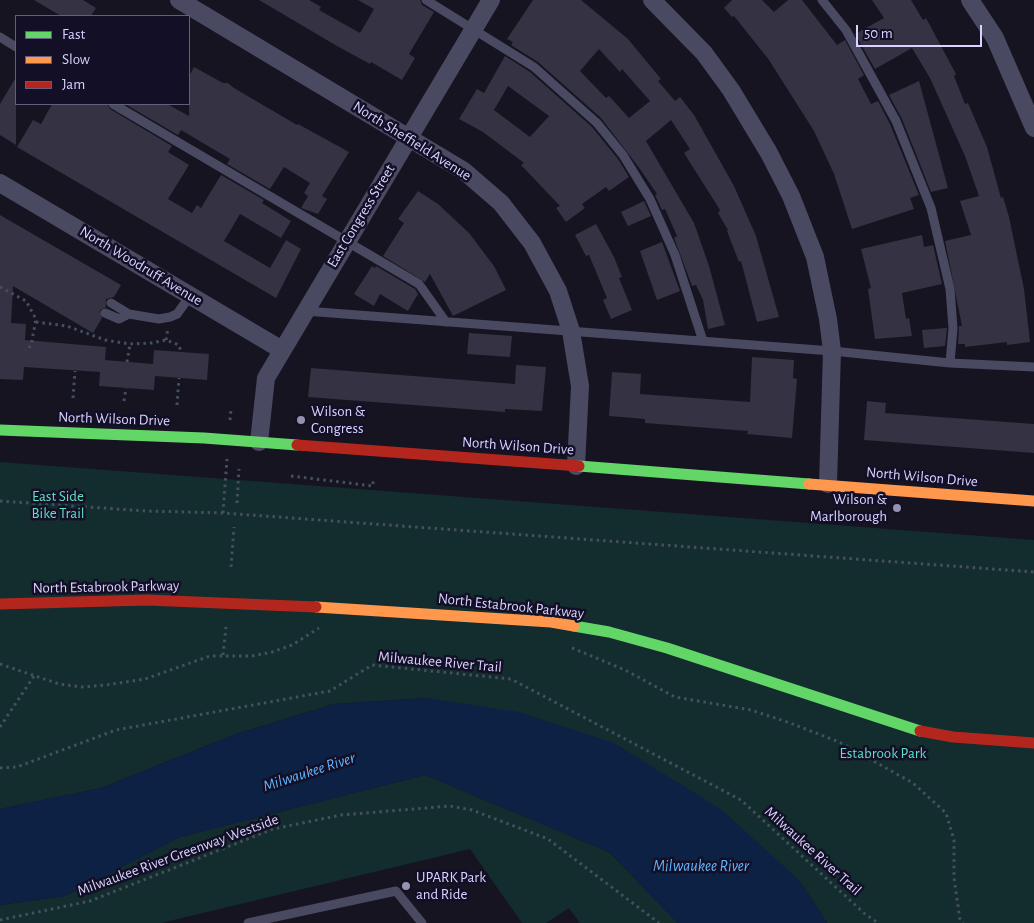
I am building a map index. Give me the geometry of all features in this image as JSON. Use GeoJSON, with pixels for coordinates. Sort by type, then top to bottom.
{"type":"FeatureCollection","features":[{"type":"Feature","properties":{"kind":"street","name":"North Sheffield Avenue"},"geometry":{"type":"LineString","coordinates":[[178,0],[409,136],[464,171],[501,203],[537,251],[558,291],[571,331],[580,386],[576,466]]}},
{"type":"Feature","properties":{"kind":"street","name":"East Congress Street"},"geometry":{"type":"LineString","coordinates":[[260,442],[266,378],[491,0]]}},
{"type":"Feature","properties":{"kind":"street"},"geometry":{"type":"LineString","coordinates":[[652,0],[704,53],[731,90],[769,153],[791,196],[815,257],[828,319],[832,351],[828,484]]}},
{"type":"Feature","properties":{"kind":"street"},"geometry":{"type":"LineString","coordinates":[[970,0],[995,38],[1034,128]]}},
{"type":"Feature","properties":{"kind":"street","name":"North Woodruff Avenue"},"geometry":{"type":"LineString","coordinates":[[0,183],[282,350]]}},
{"type":"Feature","properties":{"kind":"street","name":"North Wilson Drive"},"geometry":{"type":"LineString","coordinates":[[0,430],[260,442],[1034,501]]}},
{"type":"Feature","properties":{"kind":"street","name":"North Estabrook Parkway"},"geometry":{"type":"LineString","coordinates":[[0,604],[147,600],[258,603],[551,622],[609,632],[667,648],[917,730],[953,737],[1034,743]]}},
{"type":"Feature","properties":{"kind":"lane"},"geometry":{"type":"LineString","coordinates":[[426,0],[474,28],[534,67],[597,124],[623,155],[650,199],[676,255],[703,342]]}},
{"type":"Feature","properties":{"kind":"lane"},"geometry":{"type":"LineString","coordinates":[[822,0],[846,30],[896,121],[931,208],[950,289],[953,328],[950,363]]}},
{"type":"Feature","properties":{"kind":"lane"},"geometry":{"type":"LineString","coordinates":[[0,38],[15,46]]}},
{"type":"Feature","properties":{"kind":"lane"},"geometry":{"type":"LineString","coordinates":[[115,105],[419,284],[446,322]]}},
{"type":"Feature","properties":{"kind":"lane"},"geometry":{"type":"LineString","coordinates":[[111,303],[129,314],[159,319],[177,314],[190,296]]}},
{"type":"Feature","properties":{"kind":"lane"},"geometry":{"type":"LineString","coordinates":[[305,311],[832,351],[950,363],[1034,367]]}},
{"type":"Feature","properties":{"kind":"lane"},"geometry":{"type":"LineString","coordinates":[[105,313],[119,319],[129,314]]}},
{"type":"Feature","properties":{"kind":"lane"},"geometry":{"type":"LineString","coordinates":[[248,923],[396,891],[422,923]]}},
{"type":"Feature","properties":{"kind":"path"},"geometry":{"type":"LineString","coordinates":[[0,286],[26,301],[36,322],[32,346],[25,350]]}},
{"type":"Feature","properties":{"kind":"path"},"geometry":{"type":"LineString","coordinates":[[36,322],[67,326],[104,340],[130,344],[166,340],[179,345],[181,352]]}},
{"type":"Feature","properties":{"kind":"path"},"geometry":{"type":"LineString","coordinates":[[127,362],[130,344]]}},
{"type":"Feature","properties":{"kind":"path"},"geometry":{"type":"LineString","coordinates":[[73,398],[75,371]]}},
{"type":"Feature","properties":{"kind":"path"},"geometry":{"type":"LineString","coordinates":[[177,405],[179,378]]}},
{"type":"Feature","properties":{"kind":"path"},"geometry":{"type":"LineString","coordinates":[[124,401],[126,388]]}},
{"type":"Feature","properties":{"kind":"path"},"geometry":{"type":"LineString","coordinates":[[229,424],[230,409]]}},
{"type":"Feature","properties":{"kind":"path"},"geometry":{"type":"LineString","coordinates":[[223,513],[227,459]]}},
{"type":"Feature","properties":{"kind":"path"},"geometry":{"type":"LineString","coordinates":[[236,503],[240,469]]}},
{"type":"Feature","properties":{"kind":"path"},"geometry":{"type":"LineString","coordinates":[[291,476],[373,486],[373,478]]}},
{"type":"Feature","properties":{"kind":"path"},"geometry":{"type":"LineString","coordinates":[[0,501],[146,511],[223,513],[1034,572]]}},
{"type":"Feature","properties":{"kind":"path"},"geometry":{"type":"LineString","coordinates":[[231,567],[234,527]]}},
{"type":"Feature","properties":{"kind":"path"},"geometry":{"type":"LineString","coordinates":[[0,664],[59,684],[83,687],[106,685],[145,679],[196,659],[223,655],[252,656],[272,652],[292,645],[325,624]]}},
{"type":"Feature","properties":{"kind":"path"},"geometry":{"type":"LineString","coordinates":[[223,655],[226,627]]}},
{"type":"Feature","properties":{"kind":"path"},"geometry":{"type":"LineString","coordinates":[[570,648],[624,670],[675,697],[751,710],[839,742],[913,783],[946,813],[954,840],[954,878],[960,920],[963,923]]}},
{"type":"Feature","properties":{"kind":"path","name":"Milwaukee River Trail"},"geometry":{"type":"LineString","coordinates":[[0,768],[17,768],[116,730],[330,691],[372,665],[511,679],[741,800],[878,923]]}},
{"type":"Feature","properties":{"kind":"path"},"geometry":{"type":"LineString","coordinates":[[0,727],[34,676]]}},
{"type":"Feature","properties":{"kind":"path","name":"Milwaukee River Greenway Westside"},"geometry":{"type":"LineString","coordinates":[[0,920],[90,901],[273,829],[341,815],[450,806],[472,810],[548,839],[659,923]]}},
{"type":"Feature","properties":{"kind":"green space","name":"Estabrook Park"},"geometry":{"type":"Polygon","coordinates":[[[0,462],[1034,540],[1034,923],[827,923],[799,880],[427,698],[334,704],[233,735],[101,788],[0,809],[0,462]]]}},
{"type":"Feature","properties":{"kind":"green space"},"geometry":{"type":"Polygon","coordinates":[[[425,775],[609,852],[678,923],[580,923],[569,908],[546,923],[522,923],[470,849],[161,923],[0,923],[0,905],[65,896],[180,837],[425,775]]]}},
{"type":"Feature","properties":{"kind":"water","name":"Milwaukee River"},"geometry":{"type":"Polygon","coordinates":[[[427,698],[519,712],[614,743],[722,810],[799,880],[827,923],[678,923],[609,852],[425,775],[180,837],[65,896],[0,905],[0,809],[101,788],[233,735],[334,704],[427,698]]]}},
{"type":"Feature","properties":{"kind":"building"},"geometry":{"type":"Polygon","coordinates":[[[34,0],[83,0],[96,8],[92,15],[59,15],[34,0]]]}},
{"type":"Feature","properties":{"kind":"building"},"geometry":{"type":"Polygon","coordinates":[[[259,0],[309,0],[321,7],[319,10],[360,33],[374,9],[358,0],[420,0],[422,5],[434,12],[409,54],[415,58],[402,80],[371,62],[370,64],[337,46],[259,0]]]}},
{"type":"Feature","properties":{"kind":"building"},"geometry":{"type":"Polygon","coordinates":[[[533,0],[581,0],[628,39],[661,79],[658,81],[675,101],[680,97],[694,115],[734,186],[756,236],[779,317],[757,322],[741,261],[739,262],[728,230],[718,213],[720,210],[684,153],[690,149],[671,120],[646,141],[694,223],[709,266],[725,325],[708,329],[703,300],[696,285],[692,286],[674,238],[677,236],[665,209],[662,210],[655,195],[657,194],[640,169],[601,118],[538,62],[511,45],[513,42],[507,39],[533,0]],[[599,49],[580,71],[606,98],[609,96],[629,118],[650,101],[622,69],[620,72],[599,49]]]}},
{"type":"Feature","properties":{"kind":"building"},"geometry":{"type":"Polygon","coordinates":[[[732,0],[762,0],[774,12],[788,0],[802,0],[837,45],[845,40],[864,75],[858,79],[871,104],[878,101],[890,124],[919,195],[910,198],[914,209],[852,229],[834,174],[814,131],[769,60],[734,16],[732,17],[724,8],[732,0]]]}},
{"type":"Feature","properties":{"kind":"building"},"geometry":{"type":"Polygon","coordinates":[[[872,0],[911,0],[923,20],[926,18],[956,74],[954,76],[965,104],[968,103],[987,147],[1001,198],[1003,197],[1009,217],[1024,289],[1030,342],[1007,345],[1007,342],[965,347],[965,344],[958,344],[959,326],[962,326],[945,241],[971,235],[960,201],[979,196],[965,156],[930,78],[912,48],[875,69],[855,34],[884,18],[872,0]]]}},
{"type":"Feature","properties":{"kind":"building"},"geometry":{"type":"Polygon","coordinates":[[[505,56],[530,72],[592,127],[618,159],[629,177],[609,191],[606,187],[582,204],[585,208],[566,222],[556,208],[560,206],[521,165],[524,163],[483,132],[459,119],[477,89],[484,93],[505,56]],[[508,86],[494,110],[530,137],[549,116],[508,86]]]}},
{"type":"Feature","properties":{"kind":"building"},"geometry":{"type":"Polygon","coordinates":[[[194,67],[223,83],[228,83],[297,125],[349,152],[322,196],[327,199],[318,214],[301,208],[308,196],[304,193],[310,183],[284,167],[270,189],[227,164],[230,159],[181,130],[178,135],[127,105],[169,105],[189,116],[190,74],[194,67]]]}},
{"type":"Feature","properties":{"kind":"building"},"geometry":{"type":"Polygon","coordinates":[[[15,79],[16,145],[0,135],[0,104],[15,79]]]}},
{"type":"Feature","properties":{"kind":"building"},"geometry":{"type":"Polygon","coordinates":[[[919,81],[948,188],[931,192],[902,119],[889,95],[919,81]]]}},
{"type":"Feature","properties":{"kind":"building"},"geometry":{"type":"Polygon","coordinates":[[[51,105],[108,105],[110,109],[172,146],[168,152],[189,165],[168,199],[192,213],[197,205],[201,208],[221,175],[264,200],[262,203],[291,221],[281,238],[240,214],[224,241],[270,268],[286,240],[301,249],[276,298],[17,147],[33,120],[41,124],[51,105]]]}},
{"type":"Feature","properties":{"kind":"building"},"geometry":{"type":"Polygon","coordinates":[[[418,191],[438,204],[469,233],[494,266],[506,290],[453,316],[430,274],[425,282],[383,256],[404,223],[398,219],[418,191]]]}},
{"type":"Feature","properties":{"kind":"building"},"geometry":{"type":"Polygon","coordinates":[[[644,201],[651,216],[628,226],[621,212],[644,201]]]}},
{"type":"Feature","properties":{"kind":"building"},"geometry":{"type":"Polygon","coordinates":[[[0,215],[121,285],[114,297],[106,299],[106,307],[100,310],[102,318],[93,333],[13,286],[11,323],[26,324],[25,340],[106,347],[105,360],[153,364],[154,350],[209,354],[207,380],[155,376],[154,390],[99,386],[100,372],[24,367],[23,380],[0,379],[0,215]]]}},
{"type":"Feature","properties":{"kind":"building"},"geometry":{"type":"Polygon","coordinates":[[[596,224],[614,257],[622,277],[619,278],[632,310],[611,319],[603,300],[607,298],[589,255],[586,256],[575,235],[596,224]]]}},
{"type":"Feature","properties":{"kind":"building"},"geometry":{"type":"Polygon","coordinates":[[[922,235],[924,247],[933,245],[942,284],[902,293],[906,319],[909,318],[912,336],[875,339],[868,289],[871,288],[861,249],[922,235]]]}},
{"type":"Feature","properties":{"kind":"building"},"geometry":{"type":"Polygon","coordinates":[[[662,242],[680,291],[657,300],[640,251],[662,242]]]}},
{"type":"Feature","properties":{"kind":"building"},"geometry":{"type":"Polygon","coordinates":[[[372,266],[375,268],[376,266],[415,289],[418,294],[408,311],[380,294],[374,306],[354,294],[372,266]]]}},
{"type":"Feature","properties":{"kind":"building"},"geometry":{"type":"Polygon","coordinates":[[[947,328],[945,346],[924,348],[922,330],[947,328]]]}},
{"type":"Feature","properties":{"kind":"building"},"geometry":{"type":"Polygon","coordinates":[[[469,333],[512,336],[510,357],[467,354],[469,333]]]}},
{"type":"Feature","properties":{"kind":"building"},"geometry":{"type":"Polygon","coordinates":[[[752,357],[794,360],[793,378],[797,379],[792,438],[747,434],[748,431],[645,423],[645,419],[609,416],[612,372],[641,374],[640,394],[750,402],[752,357]]]}},
{"type":"Feature","properties":{"kind":"building"},"geometry":{"type":"Polygon","coordinates":[[[516,365],[546,367],[542,411],[505,409],[505,412],[308,397],[311,368],[515,384],[516,365]]]}},
{"type":"Feature","properties":{"kind":"building"},"geometry":{"type":"Polygon","coordinates":[[[867,401],[886,403],[885,413],[1034,424],[1034,453],[864,440],[867,401]]]}},
{"type":"Feature","properties":{"kind":"traffic: fast"},"geometry":{"type":"LineString","coordinates":[[0,430],[204,438],[297,445]]}},
{"type":"Feature","properties":{"kind":"traffic: fast"},"geometry":{"type":"LineString","coordinates":[[579,466],[809,484]]}},
{"type":"Feature","properties":{"kind":"traffic: fast"},"geometry":{"type":"LineString","coordinates":[[574,626],[609,632],[667,648],[920,731]]}},
{"type":"Feature","properties":{"kind":"traffic: slow"},"geometry":{"type":"LineString","coordinates":[[809,484],[1034,501]]}},
{"type":"Feature","properties":{"kind":"traffic: slow"},"geometry":{"type":"LineString","coordinates":[[316,607],[551,622],[574,626]]}},
{"type":"Feature","properties":{"kind":"traffic: jam"},"geometry":{"type":"LineString","coordinates":[[297,445],[579,466]]}},
{"type":"Feature","properties":{"kind":"traffic: jam"},"geometry":{"type":"LineString","coordinates":[[0,604],[147,600],[316,607]]}},
{"type":"Feature","properties":{"kind":"traffic: jam"},"geometry":{"type":"LineString","coordinates":[[920,731],[953,737],[1034,743]]}},
{"type":"Feature","properties":{"kind":"place","name":"Wilson & Congress"},"geometry":{"type":"Point","coordinates":[301,420]}},
{"type":"Feature","properties":{"kind":"place","name":"Wilson & Marlborough"},"geometry":{"type":"Point","coordinates":[897,508]}},
{"type":"Feature","properties":{"kind":"place","name":"UPARK Park and Ride"},"geometry":{"type":"Point","coordinates":[406,886]}},
{"type":"Feature","properties":{"kind":"park label","name":"East Side Bike Trail"},"geometry":{"type":"Point","coordinates":[58,504]}}]}
